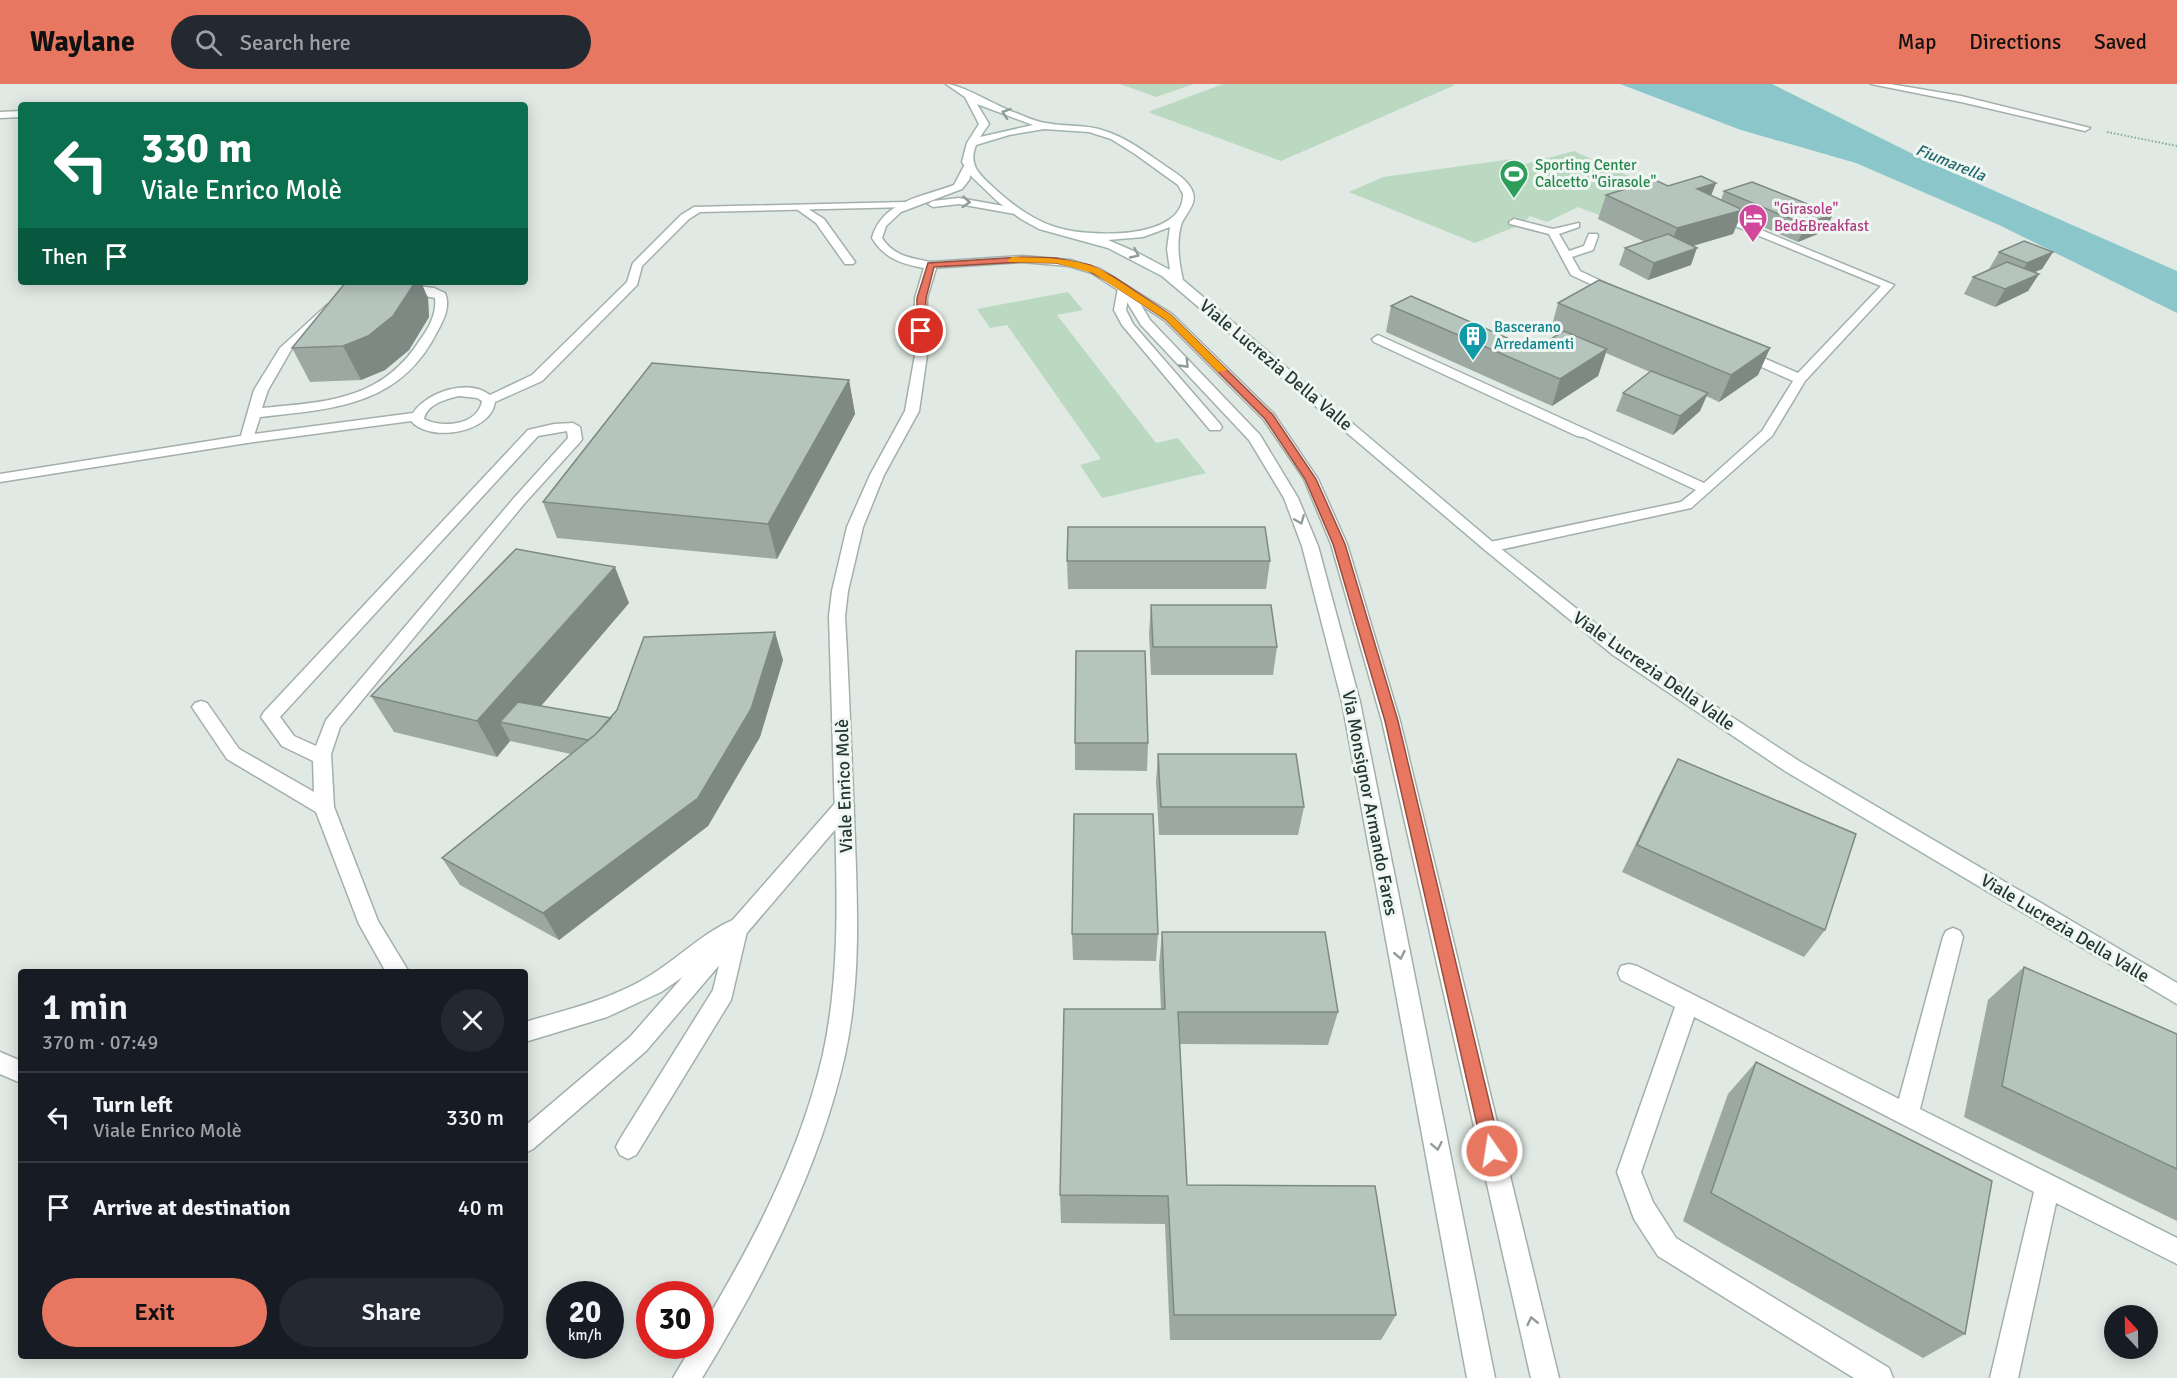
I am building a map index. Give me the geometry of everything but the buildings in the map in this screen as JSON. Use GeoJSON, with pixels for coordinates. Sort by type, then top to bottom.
{"type":"FeatureCollection","features":[{"type":"Feature","properties":{"kind":"street"},"geometry":{"type":"LineString","coordinates":[[950,84],[969,98],[1001,112],[1044,126]]}},
{"type":"Feature","properties":{"kind":"street"},"geometry":{"type":"LineString","coordinates":[[1875,84],[1961,99],[2085,128]]}},
{"type":"Feature","properties":{"kind":"street"},"geometry":{"type":"LineString","coordinates":[[931,264],[901,260],[888,253],[877,238],[878,230],[888,217],[906,205],[958,187],[964,180],[968,168],[966,155],[984,124],[969,98]]}},
{"type":"Feature","properties":{"kind":"street"},"geometry":{"type":"LineString","coordinates":[[0,115],[18,114]]}},
{"type":"Feature","properties":{"kind":"street"},"geometry":{"type":"LineString","coordinates":[[972,143],[1008,132],[1044,126],[1072,126],[1098,130],[1134,148],[1180,182],[1187,191],[1189,199],[1178,218],[1173,233],[1172,246],[1177,281]]}},
{"type":"Feature","properties":{"kind":"street","name":"Viale Lucrezia Della Valle"},"geometry":{"type":"LineString","coordinates":[[968,168],[1015,211],[1029,220],[1054,230],[1088,237],[1121,248],[1154,264],[1177,281],[1490,547],[1619,651],[1792,766],[2177,994]]}},
{"type":"Feature","properties":{"kind":"street"},"geometry":{"type":"LineString","coordinates":[[888,217],[930,205],[960,201],[1015,211]]}},
{"type":"Feature","properties":{"kind":"street"},"geometry":{"type":"LineString","coordinates":[[489,400],[537,378],[633,283],[637,266],[685,217],[698,209],[906,205]]}},
{"type":"Feature","properties":{"kind":"street"},"geometry":{"type":"LineString","coordinates":[[1490,547],[1686,505],[1767,434],[1800,379],[1888,285],[1715,214],[1713,205]]}},
{"type":"Feature","properties":{"kind":"street"},"geometry":{"type":"LineString","coordinates":[[802,208],[820,221],[849,262]]}},
{"type":"Feature","properties":{"kind":"street","name":"Viale Lucrezia Della Valle"},"geometry":{"type":"LineString","coordinates":[[1088,237],[1111,237],[1154,230],[1178,218]]}},
{"type":"Feature","properties":{"kind":"street"},"geometry":{"type":"LineString","coordinates":[[1514,222],[1553,232],[1575,225]]}},
{"type":"Feature","properties":{"kind":"street"},"geometry":{"type":"LineString","coordinates":[[1553,232],[1575,273],[1634,300]]}},
{"type":"Feature","properties":{"kind":"street"},"geometry":{"type":"LineString","coordinates":[[1565,256],[1589,248],[1593,236]]}},
{"type":"Feature","properties":{"kind":"street","name":"Via Monsignor Armando Fares"},"geometry":{"type":"LineString","coordinates":[[931,264],[1022,260],[1056,261],[1087,267],[1168,317],[1269,417],[1311,479],[1339,544],[1391,721],[1545,1378]]}},
{"type":"Feature","properties":{"kind":"street","name":"Viale Enrico Molè"},"geometry":{"type":"LineString","coordinates":[[687,1378],[763,1241],[795,1174],[820,1108],[834,1053],[845,973],[848,927],[837,616],[840,591],[855,526],[877,475],[912,411],[921,355],[921,298],[931,264]]}},
{"type":"Feature","properties":{"kind":"street"},"geometry":{"type":"LineString","coordinates":[[255,413],[328,406],[353,401],[378,390],[396,377],[422,351],[443,306],[441,296],[434,291],[406,288],[383,289]]}},
{"type":"Feature","properties":{"kind":"street"},"geometry":{"type":"LineString","coordinates":[[1124,288],[1120,310],[1128,325],[1215,427]]}},
{"type":"Feature","properties":{"kind":"street","name":"Via Monsignor Armando Fares"},"geometry":{"type":"LineString","coordinates":[[1124,288],[1145,322],[1255,438],[1291,498],[1310,546],[1351,702],[1481,1378]]}},
{"type":"Feature","properties":{"kind":"street"},"geometry":{"type":"LineString","coordinates":[[247,439],[261,390],[286,348],[342,300]]}},
{"type":"Feature","properties":{"kind":"street"},"geometry":{"type":"LineString","coordinates":[[1378,339],[1706,489]]}},
{"type":"Feature","properties":{"kind":"street"},"geometry":{"type":"LineString","coordinates":[[1728,348],[1800,379]]}},
{"type":"Feature","properties":{"kind":"street"},"geometry":{"type":"LineString","coordinates":[[471,392],[481,394],[489,400],[485,414],[456,428],[431,428],[418,421],[417,416],[422,407],[450,394],[471,392]]}},
{"type":"Feature","properties":{"kind":"street"},"geometry":{"type":"LineString","coordinates":[[0,478],[247,439],[417,416]]}},
{"type":"Feature","properties":{"kind":"street"},"geometry":{"type":"LineString","coordinates":[[322,757],[288,741],[270,717],[533,433],[554,428],[573,427],[575,439],[496,528],[332,725],[322,757],[324,807],[369,924],[396,969]]}},
{"type":"Feature","properties":{"kind":"street"},"geometry":{"type":"LineString","coordinates":[[201,707],[233,754],[324,807]]}},
{"type":"Feature","properties":{"kind":"street"},"geometry":{"type":"LineString","coordinates":[[528,1139],[638,1044],[844,806]]}},
{"type":"Feature","properties":{"kind":"street"},"geometry":{"type":"LineString","coordinates":[[528,1031],[599,1010],[653,985],[739,925]]}},
{"type":"Feature","properties":{"kind":"street"},"geometry":{"type":"LineString","coordinates":[[628,1147],[723,993],[739,925]]}},
{"type":"Feature","properties":{"kind":"street"},"geometry":{"type":"LineString","coordinates":[[1907,1114],[1953,937]]}},
{"type":"Feature","properties":{"kind":"street"},"geometry":{"type":"LineString","coordinates":[[1629,973],[2177,1251]]}},
{"type":"Feature","properties":{"kind":"street"},"geometry":{"type":"LineString","coordinates":[[1687,1004],[1629,1172],[1643,1210],[1667,1247],[1879,1378]]}},
{"type":"Feature","properties":{"kind":"street"},"geometry":{"type":"LineString","coordinates":[[0,1063],[18,1071]]}},
{"type":"Feature","properties":{"kind":"street"},"geometry":{"type":"LineString","coordinates":[[2004,1378],[2048,1186]]}},
{"type":"Feature","properties":{"kind":"path"},"geometry":{"type":"LineString","coordinates":[[2085,128],[2177,146]]}},
{"type":"Feature","properties":{"kind":"green space"},"geometry":{"type":"Polygon","coordinates":[[[1120,84],[1194,84],[1156,97],[1120,84]]]}},
{"type":"Feature","properties":{"kind":"green space"},"geometry":{"type":"Polygon","coordinates":[[[1223,84],[1455,85],[1281,161],[1148,112],[1223,84]]]}},
{"type":"Feature","properties":{"kind":"green space","name":"Sporting Center Calcetto \"Girasole\""},"geometry":{"type":"Polygon","coordinates":[[[1574,151],[1673,196],[1604,217],[1578,207],[1547,222],[1530,216],[1522,224],[1475,243],[1349,192],[1383,177],[1512,159],[1525,164],[1574,151]]]}},
{"type":"Feature","properties":{"kind":"green space"},"geometry":{"type":"Polygon","coordinates":[[[1068,292],[1083,310],[1057,315],[1156,443],[1178,438],[1206,473],[1102,498],[1080,465],[1101,459],[1007,325],[990,328],[977,309],[1068,292]]]}},
{"type":"Feature","properties":{"kind":"water"},"geometry":{"type":"Polygon","coordinates":[[[1620,84],[1772,84],[1929,162],[2177,271],[2177,313],[1999,225],[1856,163],[1741,130],[1620,84]]]}},
{"type":"Feature","properties":{"kind":"slow traffic"},"geometry":{"type":"LineString","coordinates":[[1012,260],[1056,261],[1096,271],[1168,317],[1222,370]]}},
{"type":"Feature","properties":{"kind":"place","name":"Sporting Center Calcetto \"Girasole\""},"geometry":{"type":"Point","coordinates":[1514,200]}},
{"type":"Feature","properties":{"kind":"place","name":"\"Girasole\" Bed&Breakfast"},"geometry":{"type":"Point","coordinates":[1753,244]}},
{"type":"Feature","properties":{"kind":"place","name":"Bascerano Arredamenti"},"geometry":{"type":"Point","coordinates":[1473,362]}},
{"type":"Feature","properties":{"kind":"route"},"geometry":{"type":"LineString","coordinates":[[921,331],[921,298],[931,264],[1022,260],[1056,261],[1087,267],[1110,279],[1168,317],[1269,417],[1286,441],[1311,479],[1339,544],[1391,721],[1492,1151]]}},
{"type":"Feature","properties":{"kind":"water label","name":"Fiumarella"},"geometry":{"type":"Point","coordinates":[1951,162]}}]}
